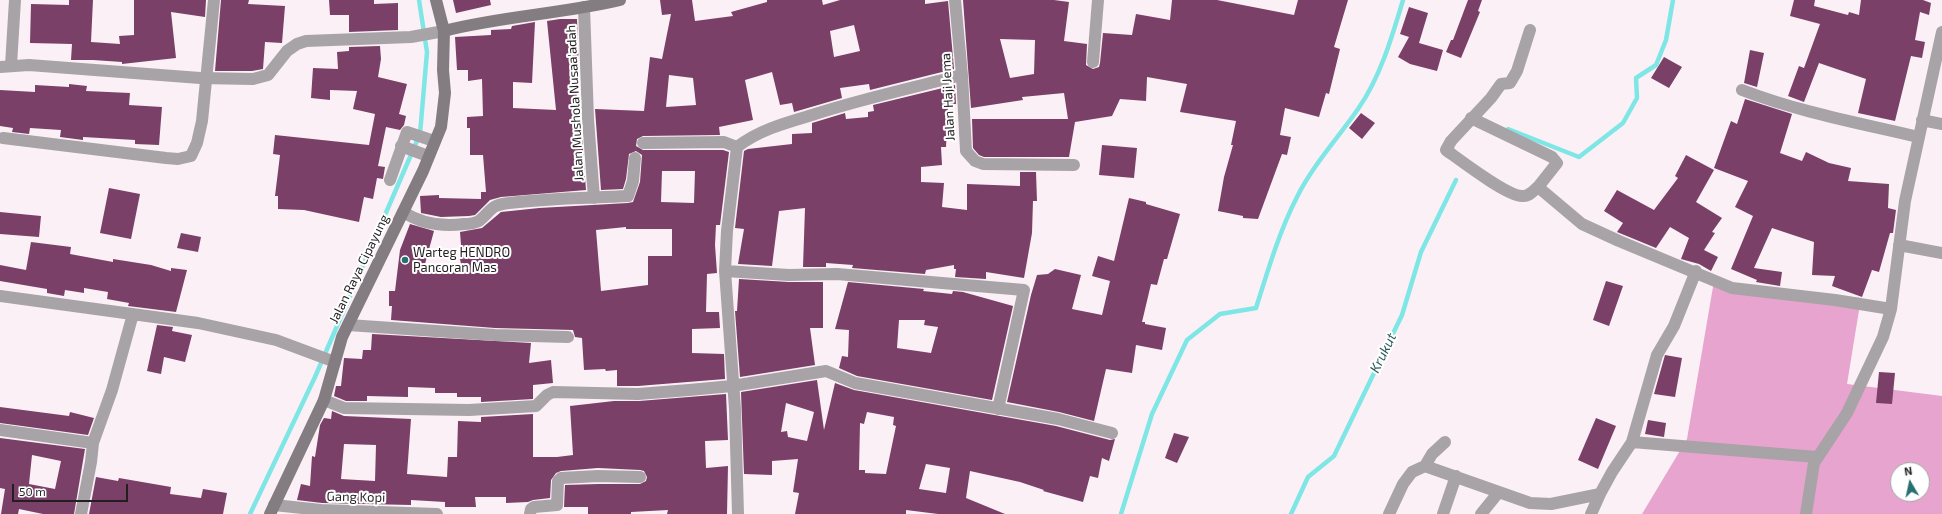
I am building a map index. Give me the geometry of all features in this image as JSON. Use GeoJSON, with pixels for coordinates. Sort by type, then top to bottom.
{"type":"FeatureCollection","features":[{"type":"Feature","properties":{"kind":"main road","name":"Jalan Raya Cipayung"},"geometry":{"type":"LineString","coordinates":[[272,509],[324,400],[332,360],[392,232],[403,212],[430,140],[441,127],[445,104],[436,0]]}},
{"type":"Feature","properties":{"kind":"main road"},"geometry":{"type":"LineString","coordinates":[[438,32],[502,18],[584,7],[618,0]]}},
{"type":"Feature","properties":{"kind":"street"},"geometry":{"type":"LineString","coordinates":[[16,0],[5,66],[53,67],[207,78],[260,78],[268,75],[287,51],[297,44],[306,41],[411,37],[438,32]]}},
{"type":"Feature","properties":{"kind":"street"},"geometry":{"type":"LineString","coordinates":[[3,138],[166,158],[186,158],[194,152],[202,121],[214,0]]}},
{"type":"Feature","properties":{"kind":"street","name":"Jalan Haji Jema"},"geometry":{"type":"LineString","coordinates":[[955,0],[962,75],[964,144],[969,157],[983,164],[1074,165]]}},
{"type":"Feature","properties":{"kind":"street"},"geometry":{"type":"LineString","coordinates":[[1093,62],[1098,0]]}},
{"type":"Feature","properties":{"kind":"street","name":"Jalan Mushola Nusaa'adah"},"geometry":{"type":"LineString","coordinates":[[584,7],[588,119],[594,198]]}},
{"type":"Feature","properties":{"kind":"street"},"geometry":{"type":"LineString","coordinates":[[1471,118],[1552,157],[1557,163],[1538,187],[1529,195],[1518,196],[1490,181],[1446,150],[1450,141],[1471,118],[1491,98],[1501,84],[1510,83],[1517,71],[1530,30]]}},
{"type":"Feature","properties":{"kind":"street"},"geometry":{"type":"LineString","coordinates":[[1806,514],[1812,470],[1817,457],[1841,424],[1883,337],[1891,309],[1905,201],[1942,32]]}},
{"type":"Feature","properties":{"kind":"street"},"geometry":{"type":"LineString","coordinates":[[737,147],[762,131],[807,116],[851,102],[962,75]]}},
{"type":"Feature","properties":{"kind":"street"},"geometry":{"type":"LineString","coordinates":[[1742,90],[1785,105],[1848,122],[1918,137]]}},
{"type":"Feature","properties":{"kind":"street"},"geometry":{"type":"LineString","coordinates":[[1922,120],[1942,124]]}},
{"type":"Feature","properties":{"kind":"street"},"geometry":{"type":"LineString","coordinates":[[390,180],[404,147],[407,132],[430,140]]}},
{"type":"Feature","properties":{"kind":"street"},"geometry":{"type":"LineString","coordinates":[[643,143],[724,142],[737,147]]}},
{"type":"Feature","properties":{"kind":"street"},"geometry":{"type":"LineString","coordinates":[[404,147],[424,155]]}},
{"type":"Feature","properties":{"kind":"street"},"geometry":{"type":"LineString","coordinates":[[737,147],[727,231],[725,271],[738,514]]}},
{"type":"Feature","properties":{"kind":"street"},"geometry":{"type":"LineString","coordinates":[[403,212],[414,220],[435,225],[459,225],[478,221],[488,210],[496,205],[628,196],[633,181],[635,158]]}},
{"type":"Feature","properties":{"kind":"street"},"geometry":{"type":"LineString","coordinates":[[1538,187],[1582,224],[1619,241],[1696,271],[1732,288],[1835,300],[1891,309]]}},
{"type":"Feature","properties":{"kind":"street"},"geometry":{"type":"LineString","coordinates":[[1899,245],[1942,254]]}},
{"type":"Feature","properties":{"kind":"street"},"geometry":{"type":"LineString","coordinates":[[725,271],[788,275],[837,274],[1024,290],[998,409]]}},
{"type":"Feature","properties":{"kind":"street"},"geometry":{"type":"LineString","coordinates":[[1591,514],[1612,472],[1632,442],[1657,355],[1674,326],[1696,271]]}},
{"type":"Feature","properties":{"kind":"street"},"geometry":{"type":"LineString","coordinates":[[0,296],[198,323],[276,340],[332,360]]}},
{"type":"Feature","properties":{"kind":"street"},"geometry":{"type":"LineString","coordinates":[[81,514],[93,443],[112,390],[133,314]]}},
{"type":"Feature","properties":{"kind":"street"},"geometry":{"type":"LineString","coordinates":[[348,324],[495,335],[568,337]]}},
{"type":"Feature","properties":{"kind":"street"},"geometry":{"type":"LineString","coordinates":[[324,400],[344,408],[469,410],[536,406],[547,395],[553,392],[638,394],[732,386],[826,372],[855,383],[1058,419],[1112,433]]}},
{"type":"Feature","properties":{"kind":"street"},"geometry":{"type":"LineString","coordinates":[[0,430],[93,443]]}},
{"type":"Feature","properties":{"kind":"street"},"geometry":{"type":"LineString","coordinates":[[1389,514],[1403,484],[1412,472],[1425,466],[1432,454],[1445,442]]}},
{"type":"Feature","properties":{"kind":"street"},"geometry":{"type":"LineString","coordinates":[[1632,442],[1817,457]]}},
{"type":"Feature","properties":{"kind":"street"},"geometry":{"type":"LineString","coordinates":[[1425,466],[1456,476],[1498,493],[1530,503],[1551,504],[1600,494]]}},
{"type":"Feature","properties":{"kind":"street"},"geometry":{"type":"LineString","coordinates":[[530,514],[531,509],[534,507],[557,505],[558,481],[561,478],[640,476]]}},
{"type":"Feature","properties":{"kind":"street"},"geometry":{"type":"LineString","coordinates":[[1443,514],[1456,476]]}},
{"type":"Feature","properties":{"kind":"street"},"geometry":{"type":"LineString","coordinates":[[1481,514],[1498,493]]}},
{"type":"Feature","properties":{"kind":"street","name":"Gang Kopi"},"geometry":{"type":"LineString","coordinates":[[272,509],[437,514]]}},
{"type":"Feature","properties":{"kind":"shaded area"},"geometry":{"type":"Polygon","coordinates":[[[1714,281],[1861,298],[1847,384],[1942,396],[1942,514],[1642,514],[1687,439],[1714,281]]]}},
{"type":"Feature","properties":{"kind":"building"},"geometry":{"type":"Polygon","coordinates":[[[69,0],[93,0],[91,42],[120,44],[119,36],[134,35],[134,0],[206,0],[205,17],[171,12],[176,58],[122,64],[122,62],[71,60],[72,44],[30,43],[31,4],[69,5],[69,0]]]}},
{"type":"Feature","properties":{"kind":"building"},"geometry":{"type":"Polygon","coordinates":[[[221,0],[249,0],[248,4],[285,6],[282,43],[265,42],[263,69],[252,71],[215,71],[221,0]]]}},
{"type":"Feature","properties":{"kind":"building"},"geometry":{"type":"Polygon","coordinates":[[[329,0],[374,0],[374,4],[398,3],[398,30],[349,32],[349,15],[330,15],[329,0]]]}},
{"type":"Feature","properties":{"kind":"building"},"geometry":{"type":"Polygon","coordinates":[[[453,0],[490,0],[491,5],[456,13],[453,0]]]}},
{"type":"Feature","properties":{"kind":"building"},"geometry":{"type":"Polygon","coordinates":[[[660,0],[692,0],[695,21],[733,16],[731,12],[767,2],[767,0],[822,0],[823,5],[840,0],[925,0],[925,4],[948,1],[954,69],[870,90],[869,84],[840,88],[842,98],[794,112],[792,103],[780,105],[772,72],[745,80],[753,120],[719,127],[720,135],[643,136],[637,139],[636,146],[643,150],[723,150],[729,152],[720,225],[716,225],[715,245],[717,273],[707,274],[706,312],[719,312],[720,328],[692,329],[692,353],[724,354],[725,379],[638,386],[617,386],[617,370],[584,370],[582,338],[575,337],[573,330],[495,328],[391,320],[392,306],[389,306],[389,291],[395,291],[400,250],[410,224],[434,231],[425,264],[462,269],[460,259],[462,258],[460,232],[482,228],[501,212],[633,202],[640,182],[642,155],[636,151],[629,154],[626,179],[623,189],[601,190],[595,109],[644,111],[650,57],[662,59],[671,14],[662,15],[660,0]],[[854,25],[830,31],[834,57],[860,51],[854,25]],[[669,75],[666,107],[696,105],[693,78],[669,75]],[[662,171],[661,202],[694,203],[695,171],[662,171]],[[626,227],[596,230],[601,291],[648,285],[648,256],[672,256],[672,229],[626,229],[626,227]]]}},
{"type":"Feature","properties":{"kind":"building"},"geometry":{"type":"Polygon","coordinates":[[[963,0],[1054,0],[1069,2],[1064,41],[1087,44],[1086,65],[1093,69],[1099,67],[1103,33],[1132,35],[1136,14],[1170,20],[1172,0],[1217,0],[1294,15],[1298,0],[1348,0],[1334,47],[1340,49],[1329,94],[1326,93],[1319,117],[1285,108],[1280,135],[1291,137],[1287,155],[1282,154],[1258,219],[1243,218],[1243,216],[1218,211],[1224,177],[1233,145],[1231,145],[1236,121],[1180,112],[1187,84],[1147,77],[1146,101],[1120,99],[1112,116],[1075,122],[1069,157],[984,157],[979,155],[973,148],[972,119],[1068,119],[1064,93],[1022,97],[1023,100],[971,108],[963,0]],[[1000,39],[1010,78],[1034,74],[1035,40],[1000,39]]]}},
{"type":"Feature","properties":{"kind":"building"},"geometry":{"type":"Polygon","coordinates":[[[1468,0],[1482,0],[1478,11],[1480,12],[1461,58],[1446,52],[1451,40],[1453,40],[1468,0]]]}},
{"type":"Feature","properties":{"kind":"building"},"geometry":{"type":"Polygon","coordinates":[[[1794,0],[1815,0],[1814,6],[1848,15],[1849,12],[1859,15],[1861,0],[1923,0],[1931,3],[1929,15],[1920,12],[1915,40],[1925,42],[1922,58],[1911,56],[1895,121],[1858,113],[1866,79],[1819,63],[1804,102],[1788,96],[1799,66],[1804,68],[1820,24],[1790,16],[1794,0]]]}},
{"type":"Feature","properties":{"kind":"building"},"geometry":{"type":"Polygon","coordinates":[[[1409,7],[1428,13],[1419,43],[1443,50],[1437,71],[1410,64],[1398,57],[1409,37],[1400,34],[1409,7]]]}},
{"type":"Feature","properties":{"kind":"building"},"geometry":{"type":"Polygon","coordinates":[[[577,19],[579,74],[575,74],[578,109],[580,109],[586,190],[501,197],[490,200],[475,215],[469,216],[441,217],[421,213],[420,196],[439,195],[439,198],[481,199],[481,192],[486,192],[483,155],[470,155],[470,128],[467,128],[467,117],[483,116],[482,79],[468,81],[468,70],[457,70],[455,37],[491,35],[491,30],[511,29],[512,26],[535,22],[532,83],[513,82],[513,108],[556,110],[547,21],[577,19]]]}},
{"type":"Feature","properties":{"kind":"building"},"geometry":{"type":"Polygon","coordinates":[[[380,46],[381,59],[378,77],[407,84],[399,114],[406,116],[404,125],[400,130],[386,127],[378,166],[385,167],[383,179],[377,178],[373,199],[364,197],[359,222],[304,210],[278,209],[278,196],[275,196],[280,155],[273,154],[275,135],[369,145],[375,114],[353,109],[357,91],[330,90],[330,100],[311,98],[313,68],[338,69],[337,52],[349,51],[349,47],[380,46]]]}},
{"type":"Feature","properties":{"kind":"building"},"geometry":{"type":"Polygon","coordinates":[[[1750,50],[1764,53],[1757,87],[1744,83],[1750,50]]]}},
{"type":"Feature","properties":{"kind":"building"},"geometry":{"type":"Polygon","coordinates":[[[1664,57],[1682,67],[1669,88],[1651,78],[1664,57]]]}},
{"type":"Feature","properties":{"kind":"building"},"geometry":{"type":"Polygon","coordinates":[[[69,84],[87,86],[86,91],[130,93],[129,105],[162,107],[159,145],[135,144],[135,140],[83,137],[83,140],[60,137],[61,130],[30,128],[29,134],[12,132],[13,128],[0,126],[0,90],[35,92],[35,85],[69,87],[69,84]]]}},
{"type":"Feature","properties":{"kind":"building"},"geometry":{"type":"Polygon","coordinates":[[[955,85],[956,104],[948,104],[946,147],[941,147],[942,165],[921,167],[921,182],[944,183],[942,207],[967,210],[967,184],[1020,186],[1020,172],[1036,172],[1037,201],[1033,201],[1032,233],[1024,278],[986,272],[986,279],[955,277],[956,269],[954,269],[954,265],[926,270],[925,274],[852,268],[853,265],[826,263],[826,267],[803,267],[805,208],[779,211],[772,266],[738,264],[744,229],[735,228],[744,151],[748,149],[792,144],[792,134],[812,133],[812,123],[845,113],[846,119],[868,117],[868,112],[874,111],[873,105],[955,85]]]}},
{"type":"Feature","properties":{"kind":"building"},"geometry":{"type":"Polygon","coordinates":[[[1745,99],[1792,114],[1780,153],[1802,161],[1806,152],[1829,163],[1851,168],[1848,181],[1889,184],[1888,208],[1896,210],[1893,233],[1890,233],[1879,272],[1872,270],[1862,297],[1832,286],[1835,276],[1812,275],[1814,242],[1772,228],[1754,268],[1782,272],[1780,286],[1756,282],[1757,280],[1731,269],[1753,216],[1735,207],[1748,181],[1714,168],[1731,121],[1737,124],[1745,99]]]}},
{"type":"Feature","properties":{"kind":"building"},"geometry":{"type":"Polygon","coordinates":[[[1361,113],[1375,123],[1362,139],[1349,128],[1361,113]]]}},
{"type":"Feature","properties":{"kind":"building"},"geometry":{"type":"Polygon","coordinates":[[[1102,145],[1137,148],[1134,178],[1099,175],[1102,145]]]}},
{"type":"Feature","properties":{"kind":"building"},"geometry":{"type":"Polygon","coordinates":[[[1686,155],[1714,170],[1696,202],[1722,218],[1712,232],[1715,233],[1704,250],[1718,257],[1711,271],[1699,264],[1681,259],[1689,238],[1670,227],[1656,248],[1617,232],[1623,223],[1604,211],[1617,190],[1654,210],[1678,178],[1675,176],[1686,155]]]}},
{"type":"Feature","properties":{"kind":"building"},"geometry":{"type":"Polygon","coordinates":[[[109,188],[140,194],[131,239],[100,233],[109,188]]]}},
{"type":"Feature","properties":{"kind":"building"},"geometry":{"type":"Polygon","coordinates":[[[1129,198],[1146,202],[1146,204],[1180,214],[1167,259],[1164,259],[1157,285],[1151,284],[1142,322],[1145,322],[1145,324],[1166,328],[1162,350],[1136,345],[1132,373],[1106,369],[1094,421],[1059,412],[1007,402],[1031,295],[1037,275],[1048,274],[1055,269],[1081,275],[1072,309],[1102,315],[1110,281],[1092,276],[1098,256],[1114,261],[1129,198]]]}},
{"type":"Feature","properties":{"kind":"building"},"geometry":{"type":"Polygon","coordinates":[[[0,212],[41,216],[39,237],[0,234],[0,212]]]}},
{"type":"Feature","properties":{"kind":"building"},"geometry":{"type":"Polygon","coordinates":[[[181,233],[201,237],[198,252],[177,248],[181,233]]]}},
{"type":"Feature","properties":{"kind":"building"},"geometry":{"type":"Polygon","coordinates":[[[31,242],[71,247],[70,254],[113,262],[113,259],[151,265],[171,271],[171,268],[187,270],[176,312],[128,306],[129,303],[107,299],[108,292],[84,288],[84,293],[65,290],[64,296],[47,293],[47,289],[0,281],[0,265],[26,270],[31,242]]]}},
{"type":"Feature","properties":{"kind":"building"},"geometry":{"type":"Polygon","coordinates":[[[739,279],[789,282],[823,282],[823,328],[810,328],[815,365],[740,377],[735,311],[737,311],[739,279]]]}},
{"type":"Feature","properties":{"kind":"building"},"geometry":{"type":"Polygon","coordinates":[[[1606,281],[1623,286],[1609,326],[1593,320],[1606,281]]]}},
{"type":"Feature","properties":{"kind":"building"},"geometry":{"type":"Polygon","coordinates":[[[848,282],[924,289],[923,291],[952,294],[953,291],[963,292],[1013,306],[992,400],[857,376],[839,368],[842,356],[848,357],[849,330],[835,329],[848,282]],[[899,320],[897,348],[931,353],[938,327],[924,325],[925,320],[899,320]]]}},
{"type":"Feature","properties":{"kind":"building"},"geometry":{"type":"Polygon","coordinates":[[[157,325],[173,327],[172,331],[192,335],[185,362],[164,357],[161,374],[147,371],[157,325]]]}},
{"type":"Feature","properties":{"kind":"building"},"geometry":{"type":"Polygon","coordinates":[[[372,334],[531,343],[529,363],[551,360],[553,383],[533,385],[533,399],[481,402],[481,397],[457,397],[457,393],[435,393],[435,388],[408,387],[408,397],[367,396],[367,401],[346,401],[334,396],[336,386],[341,386],[344,358],[362,359],[363,350],[371,350],[372,334]]]}},
{"type":"Feature","properties":{"kind":"building"},"geometry":{"type":"Polygon","coordinates":[[[1665,355],[1682,358],[1675,397],[1654,394],[1665,355]]]}},
{"type":"Feature","properties":{"kind":"building"},"geometry":{"type":"Polygon","coordinates":[[[1879,372],[1895,373],[1892,404],[1876,403],[1879,372]]]}},
{"type":"Feature","properties":{"kind":"building"},"geometry":{"type":"Polygon","coordinates":[[[817,380],[824,430],[835,383],[854,390],[1056,426],[1110,440],[1115,439],[1109,461],[1102,458],[1098,478],[1090,476],[1083,502],[1043,491],[1044,490],[1020,482],[970,471],[966,498],[1005,514],[938,514],[906,510],[906,514],[795,514],[799,493],[793,492],[798,459],[772,461],[772,475],[744,474],[741,392],[817,380]],[[786,403],[781,432],[787,431],[788,437],[807,441],[814,412],[786,403]],[[867,412],[864,424],[860,423],[859,470],[865,470],[865,473],[886,474],[896,426],[893,425],[894,417],[867,412]],[[926,464],[919,489],[946,493],[950,468],[926,464]]]}},
{"type":"Feature","properties":{"kind":"building"},"geometry":{"type":"Polygon","coordinates":[[[726,394],[728,440],[705,441],[706,468],[728,466],[727,514],[667,514],[668,510],[631,512],[631,514],[588,514],[588,507],[564,507],[565,485],[640,484],[646,481],[647,477],[644,471],[640,470],[598,468],[561,471],[556,473],[551,480],[550,498],[528,502],[506,503],[506,497],[475,497],[476,507],[445,507],[445,502],[411,500],[411,505],[322,503],[297,500],[301,484],[310,486],[312,456],[315,457],[320,425],[324,418],[331,419],[332,411],[344,416],[411,419],[407,474],[447,477],[448,457],[457,457],[458,421],[481,422],[481,417],[533,414],[533,457],[557,457],[573,455],[570,406],[614,401],[639,401],[726,394]],[[344,444],[341,479],[375,481],[376,445],[344,444]]]}},
{"type":"Feature","properties":{"kind":"building"},"geometry":{"type":"Polygon","coordinates":[[[0,407],[69,416],[70,412],[94,418],[88,435],[0,423],[0,407]]]}},
{"type":"Feature","properties":{"kind":"building"},"geometry":{"type":"Polygon","coordinates":[[[1596,418],[1616,426],[1598,469],[1578,460],[1596,418]]]}},
{"type":"Feature","properties":{"kind":"building"},"geometry":{"type":"Polygon","coordinates":[[[1648,420],[1666,423],[1664,437],[1645,434],[1648,420]]]}},
{"type":"Feature","properties":{"kind":"building"},"geometry":{"type":"Polygon","coordinates":[[[1174,433],[1189,437],[1177,463],[1165,458],[1174,433]]]}},
{"type":"Feature","properties":{"kind":"building"},"geometry":{"type":"Polygon","coordinates":[[[0,438],[85,449],[74,514],[43,514],[19,509],[18,514],[1,514],[5,489],[0,488],[0,438]],[[32,455],[29,484],[55,489],[61,461],[32,455]]]}},
{"type":"Feature","properties":{"kind":"building"},"geometry":{"type":"Polygon","coordinates":[[[96,477],[118,481],[119,478],[171,487],[170,494],[201,498],[203,489],[227,493],[223,514],[89,514],[96,477]]]}},
{"type":"Feature","properties":{"kind":"waterway"},"geometry":{"type":"LineString","coordinates":[[250,514],[315,377],[420,134],[427,52],[419,0]]}},
{"type":"Feature","properties":{"kind":"waterway"},"geometry":{"type":"LineString","coordinates":[[1121,514],[1152,414],[1187,340],[1220,314],[1256,308],[1274,251],[1297,197],[1310,174],[1358,109],[1373,84],[1390,43],[1403,0]]}},
{"type":"Feature","properties":{"kind":"waterway","name":"Krukut"},"geometry":{"type":"LineString","coordinates":[[1508,129],[1579,157],[1623,123],[1637,98],[1636,78],[1656,65],[1666,40],[1673,0]]}},
{"type":"Feature","properties":{"kind":"waterway","name":"Krukut"},"geometry":{"type":"LineString","coordinates":[[1291,514],[1308,477],[1334,456],[1402,315],[1421,252],[1456,180]]}},
{"type":"Feature","properties":{"kind":"place","name":"Warteg HENDRO Pancoran Mas"},"geometry":{"type":"Point","coordinates":[405,260]}}]}
